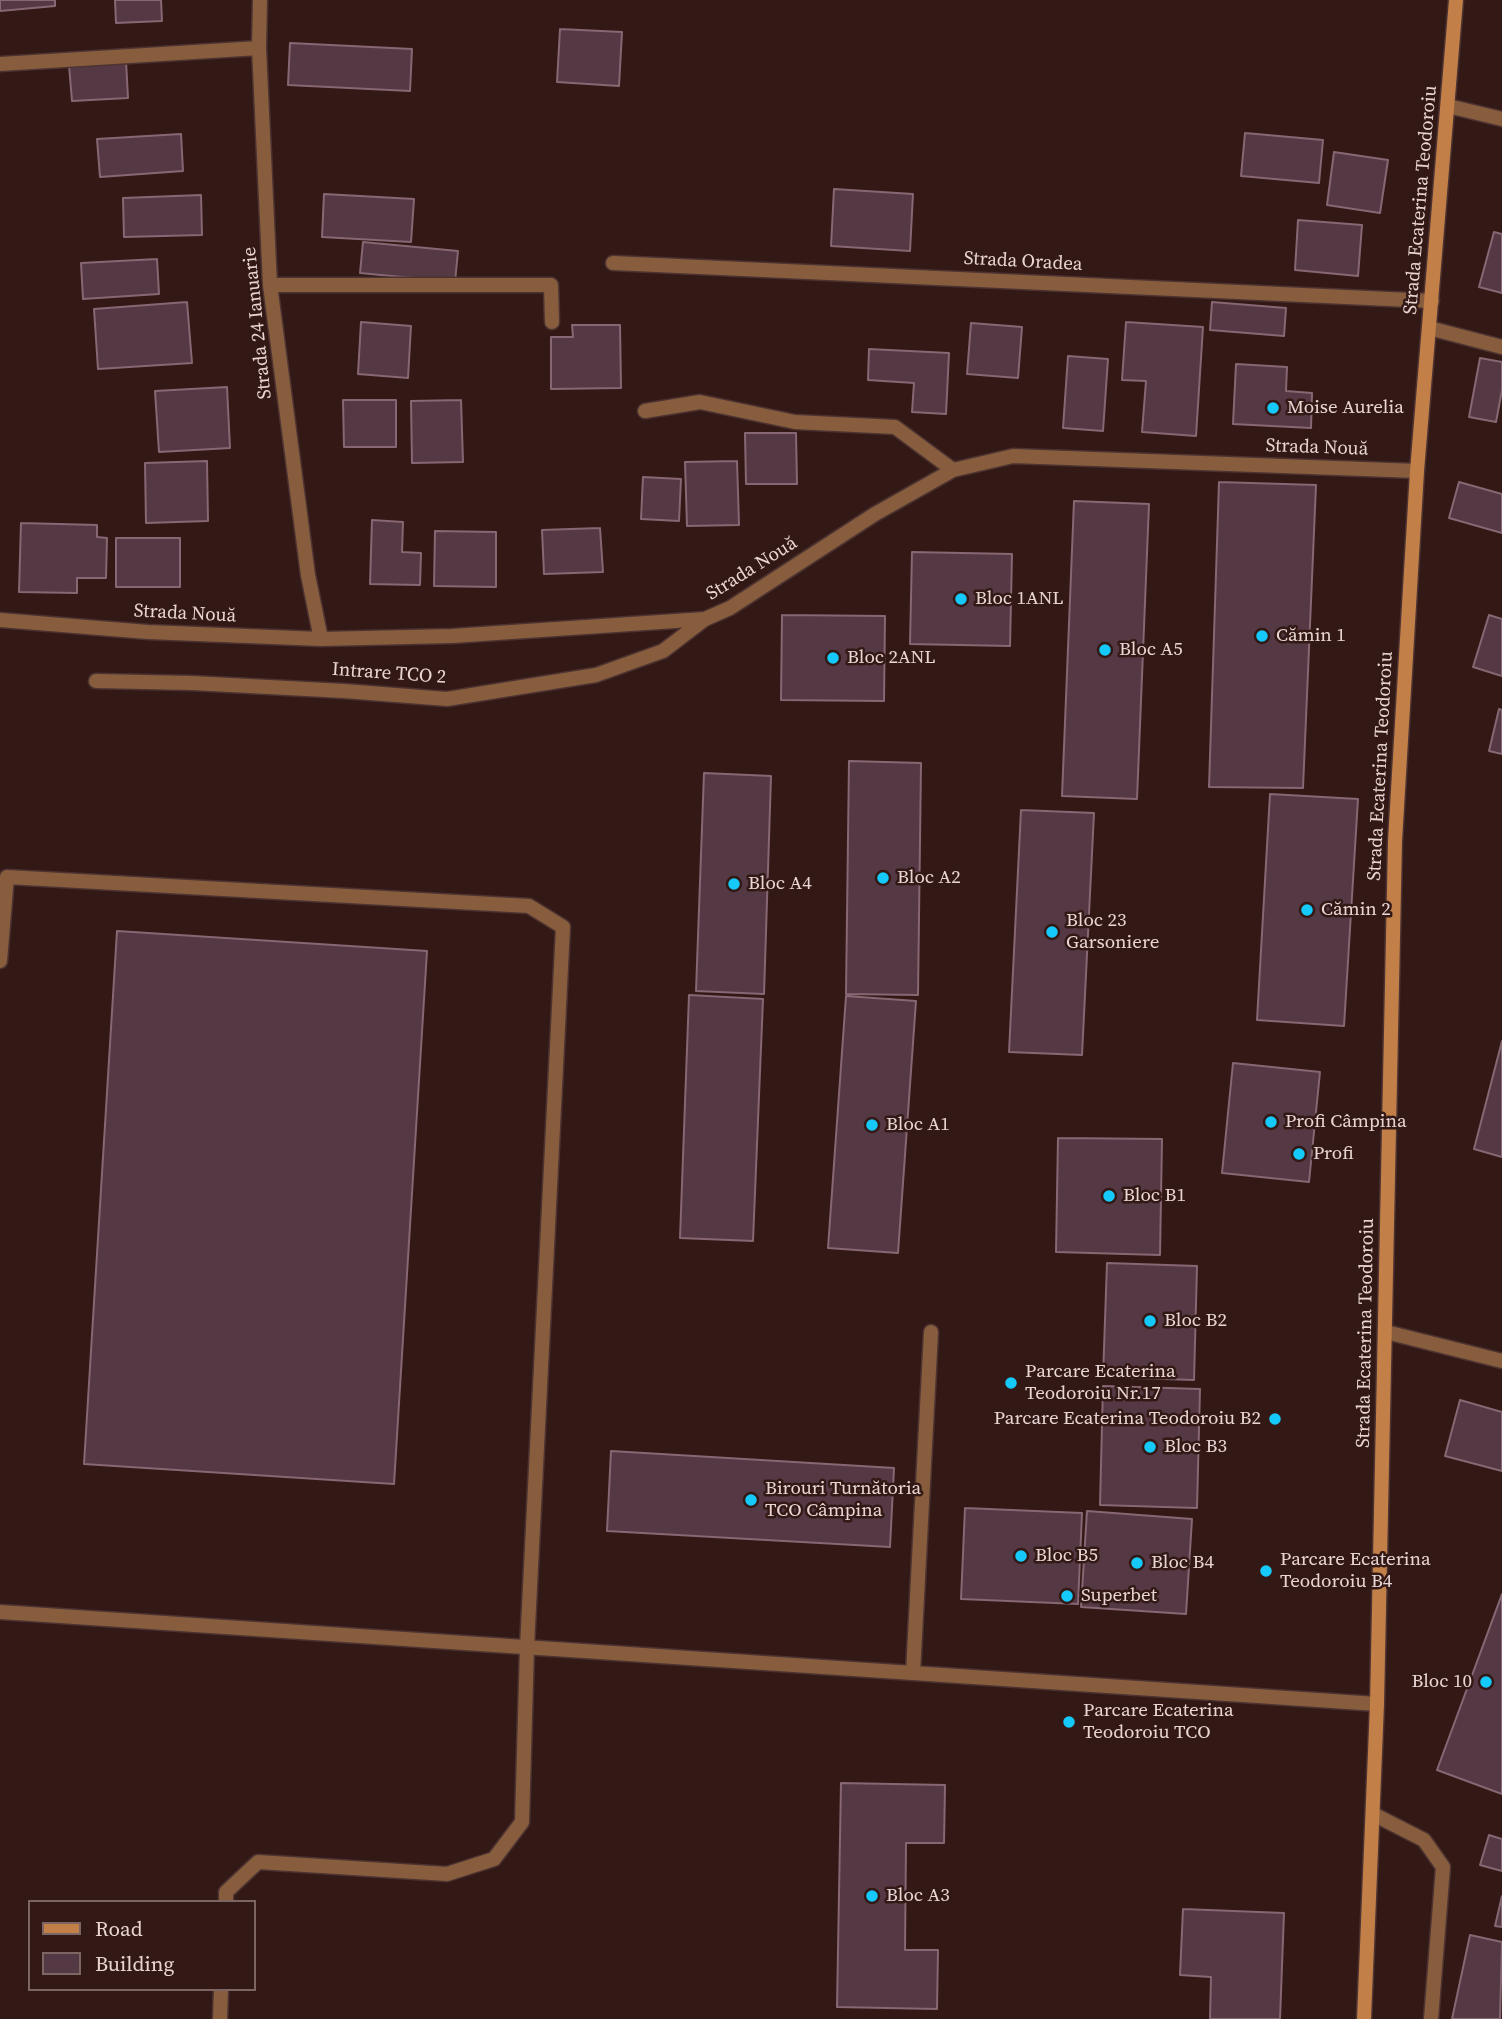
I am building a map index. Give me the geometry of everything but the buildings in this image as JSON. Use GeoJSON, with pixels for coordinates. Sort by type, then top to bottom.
{"type":"FeatureCollection","features":[{"type":"Feature","properties":{"kind":"main road","name":"Strada Ecaterina Teodoroiu"},"geometry":{"type":"LineString","coordinates":[[1364,2019],[1377,1704],[1395,841],[1417,471],[1456,0]]}},
{"type":"Feature","properties":{"kind":"street","name":"Strada 24 Ianuarie"},"geometry":{"type":"LineString","coordinates":[[260,0],[259,48],[270,285],[308,575],[321,639]]}},
{"type":"Feature","properties":{"kind":"street"},"geometry":{"type":"LineString","coordinates":[[0,64],[259,48]]}},
{"type":"Feature","properties":{"kind":"street"},"geometry":{"type":"LineString","coordinates":[[1448,106],[1502,119]]}},
{"type":"Feature","properties":{"kind":"street","name":"Strada Oradea"},"geometry":{"type":"LineString","coordinates":[[613,262],[1432,300]]}},
{"type":"Feature","properties":{"kind":"street"},"geometry":{"type":"LineString","coordinates":[[270,285],[551,285],[552,321]]}},
{"type":"Feature","properties":{"kind":"street"},"geometry":{"type":"LineString","coordinates":[[1429,328],[1502,347]]}},
{"type":"Feature","properties":{"kind":"street"},"geometry":{"type":"LineString","coordinates":[[645,411],[700,402],[795,422],[895,427],[953,470]]}},
{"type":"Feature","properties":{"kind":"street","name":"Strada Nouă"},"geometry":{"type":"LineString","coordinates":[[0,620],[148,632],[321,639],[452,636],[705,620],[730,608],[875,514],[953,470],[1013,456],[1417,471]]}},
{"type":"Feature","properties":{"kind":"street","name":"Intrare TCO 2"},"geometry":{"type":"LineString","coordinates":[[96,681],[247,686],[447,699],[596,676],[663,651],[705,620]]}},
{"type":"Feature","properties":{"kind":"street"},"geometry":{"type":"LineString","coordinates":[[0,961],[7,877],[530,906],[563,927],[527,1647],[522,1822],[494,1859],[447,1874],[258,1862],[226,1892],[226,1900]]}},
{"type":"Feature","properties":{"kind":"street"},"geometry":{"type":"LineString","coordinates":[[913,1673],[930,1332]]}},
{"type":"Feature","properties":{"kind":"street"},"geometry":{"type":"LineString","coordinates":[[1386,1332],[1502,1362]]}},
{"type":"Feature","properties":{"kind":"street"},"geometry":{"type":"LineString","coordinates":[[0,1612],[1377,1704]]}},
{"type":"Feature","properties":{"kind":"street"},"geometry":{"type":"LineString","coordinates":[[1373,1814],[1424,1840],[1443,1867],[1431,2019]]}},
{"type":"Feature","properties":{"kind":"street"},"geometry":{"type":"LineString","coordinates":[[220,2019],[221,1991]]}},
{"type":"Feature","properties":{"kind":"place","name":"Moise Aurelia"},"geometry":{"type":"Point","coordinates":[1273,408]}},
{"type":"Feature","properties":{"kind":"place","name":"Bloc 1ANL"},"geometry":{"type":"Point","coordinates":[961,599]}},
{"type":"Feature","properties":{"kind":"place","name":"Cămin 1"},"geometry":{"type":"Point","coordinates":[1262,636]}},
{"type":"Feature","properties":{"kind":"place","name":"Bloc A5"},"geometry":{"type":"Point","coordinates":[1105,650]}},
{"type":"Feature","properties":{"kind":"place","name":"Bloc 2ANL"},"geometry":{"type":"Point","coordinates":[833,658]}},
{"type":"Feature","properties":{"kind":"place","name":"Bloc A2"},"geometry":{"type":"Point","coordinates":[883,878]}},
{"type":"Feature","properties":{"kind":"place","name":"Bloc A4"},"geometry":{"type":"Point","coordinates":[734,884]}},
{"type":"Feature","properties":{"kind":"place","name":"Cămin 2"},"geometry":{"type":"Point","coordinates":[1307,910]}},
{"type":"Feature","properties":{"kind":"place","name":"Bloc 23 Garsoniere"},"geometry":{"type":"Point","coordinates":[1052,932]}},
{"type":"Feature","properties":{"kind":"place","name":"Profi Câmpina"},"geometry":{"type":"Point","coordinates":[1271,1122]}},
{"type":"Feature","properties":{"kind":"place","name":"Bloc A1"},"geometry":{"type":"Point","coordinates":[872,1125]}},
{"type":"Feature","properties":{"kind":"place","name":"Profi"},"geometry":{"type":"Point","coordinates":[1299,1154]}},
{"type":"Feature","properties":{"kind":"place","name":"Bloc B1"},"geometry":{"type":"Point","coordinates":[1109,1196]}},
{"type":"Feature","properties":{"kind":"place","name":"Bloc B2"},"geometry":{"type":"Point","coordinates":[1150,1321]}},
{"type":"Feature","properties":{"kind":"place","name":"Parcare Ecaterina Teodoroiu Nr.17"},"geometry":{"type":"Point","coordinates":[1011,1383]}},
{"type":"Feature","properties":{"kind":"place","name":"Parcare Ecaterina Teodoroiu B2"},"geometry":{"type":"Point","coordinates":[1275,1419]}},
{"type":"Feature","properties":{"kind":"place","name":"Bloc B3"},"geometry":{"type":"Point","coordinates":[1150,1447]}},
{"type":"Feature","properties":{"kind":"place","name":"Birouri Turnătoria TCO Câmpina"},"geometry":{"type":"Point","coordinates":[751,1500]}},
{"type":"Feature","properties":{"kind":"place","name":"Bloc B5"},"geometry":{"type":"Point","coordinates":[1021,1556]}},
{"type":"Feature","properties":{"kind":"place","name":"Bloc B4"},"geometry":{"type":"Point","coordinates":[1137,1563]}},
{"type":"Feature","properties":{"kind":"place","name":"Parcare Ecaterina Teodoroiu B4"},"geometry":{"type":"Point","coordinates":[1266,1571]}},
{"type":"Feature","properties":{"kind":"place","name":"Superbet"},"geometry":{"type":"Point","coordinates":[1067,1596]}},
{"type":"Feature","properties":{"kind":"place","name":"Bloc 10"},"geometry":{"type":"Point","coordinates":[1486,1682]}},
{"type":"Feature","properties":{"kind":"place","name":"Parcare Ecaterina Teodoroiu TCO"},"geometry":{"type":"Point","coordinates":[1069,1722]}},
{"type":"Feature","properties":{"kind":"place","name":"Bloc A3"},"geometry":{"type":"Point","coordinates":[872,1896]}}]}
